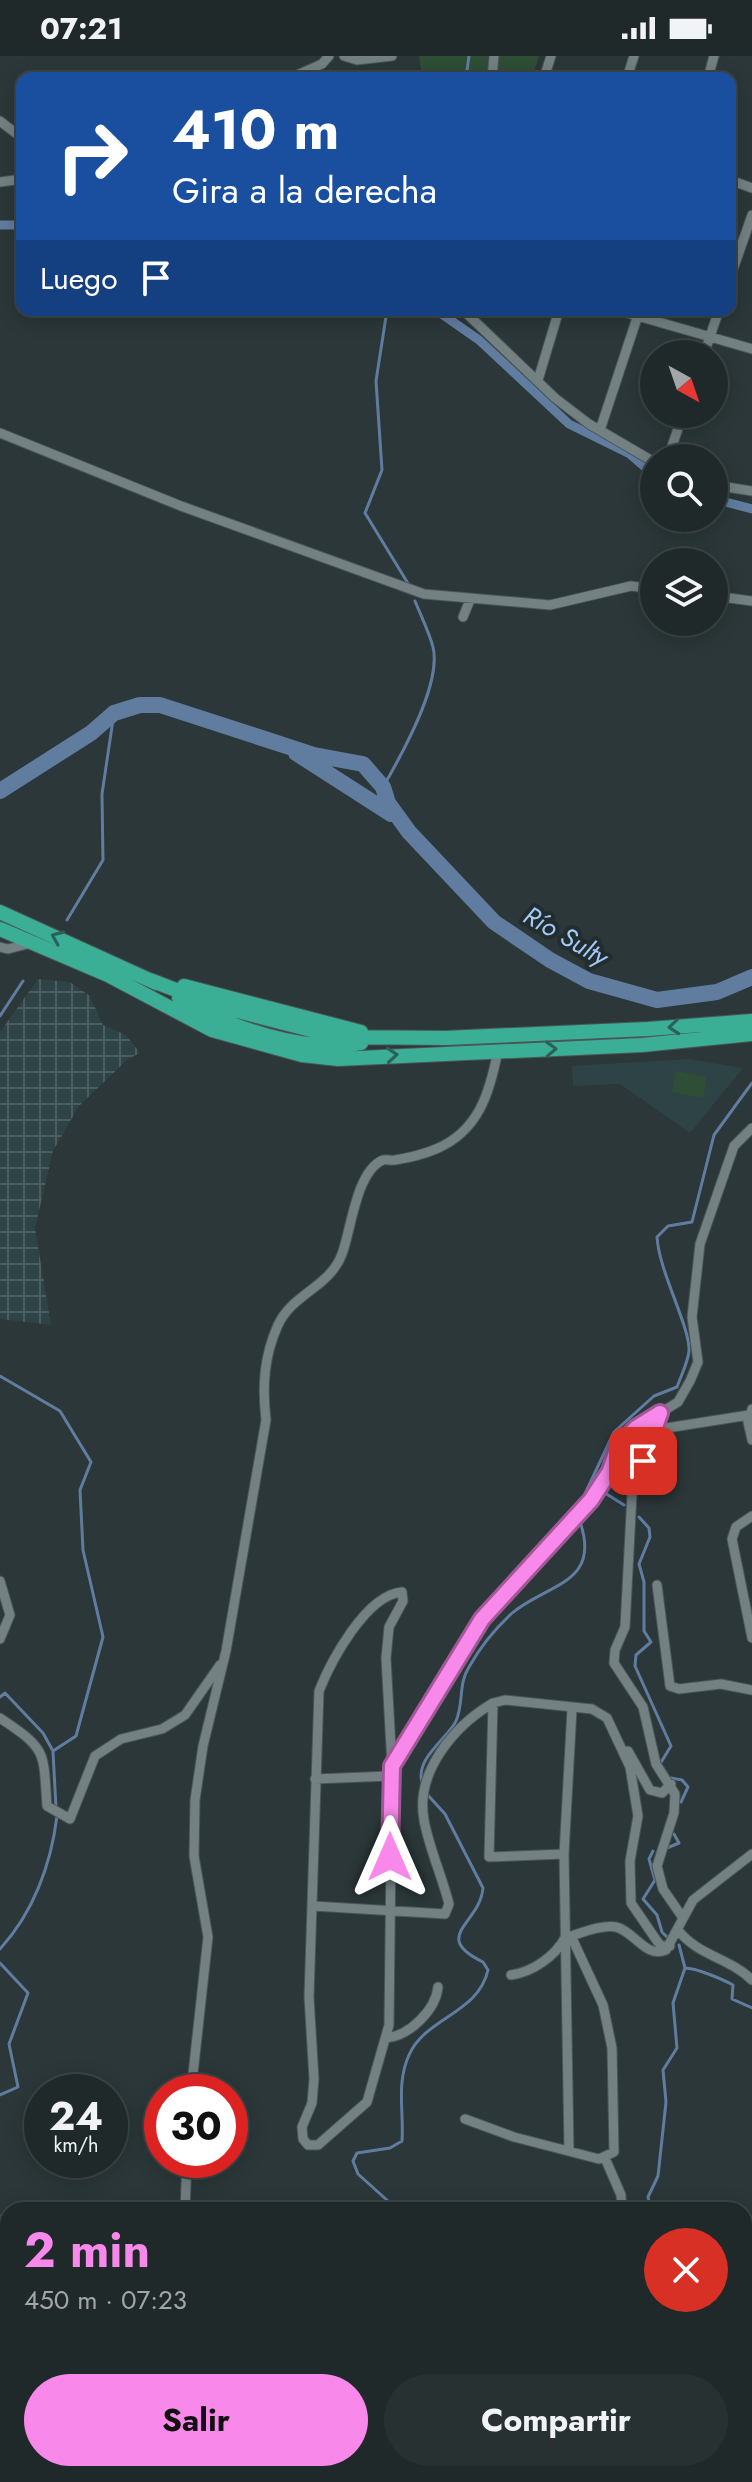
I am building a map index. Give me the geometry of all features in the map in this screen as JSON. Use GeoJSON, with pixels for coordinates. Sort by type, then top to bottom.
{"type":"FeatureCollection","features":[{"type":"Feature","properties":{"kind":"highway"},"geometry":{"type":"LineString","coordinates":[[0,912],[150,980],[215,1005],[338,1037],[648,1029],[752,1021]]}},
{"type":"Feature","properties":{"kind":"highway"},"geometry":{"type":"LineString","coordinates":[[0,929],[108,975],[212,1030],[302,1055],[338,1059],[642,1045],[752,1034]]}},
{"type":"Feature","properties":{"kind":"street"},"geometry":{"type":"LineString","coordinates":[[304,72],[322,64],[329,56]]}},
{"type":"Feature","properties":{"kind":"street"},"geometry":{"type":"LineString","coordinates":[[344,56],[357,60],[392,56]]}},
{"type":"Feature","properties":{"kind":"street"},"geometry":{"type":"LineString","coordinates":[[0,121],[16,133]]}},
{"type":"Feature","properties":{"kind":"street"},"geometry":{"type":"LineString","coordinates":[[736,261],[752,215]]}},
{"type":"Feature","properties":{"kind":"street"},"geometry":{"type":"LineString","coordinates":[[472,316],[555,398],[640,454]]}},
{"type":"Feature","properties":{"kind":"street"},"geometry":{"type":"LineString","coordinates":[[538,380],[557,316]]}},
{"type":"Feature","properties":{"kind":"street"},"geometry":{"type":"LineString","coordinates":[[600,430],[637,316]]}},
{"type":"Feature","properties":{"kind":"street"},"geometry":{"type":"LineString","coordinates":[[647,316],[752,349]]}},
{"type":"Feature","properties":{"kind":"street"},"geometry":{"type":"LineString","coordinates":[[709,340],[717,316]]}},
{"type":"Feature","properties":{"kind":"street"},"geometry":{"type":"LineString","coordinates":[[0,433],[311,555],[424,594],[550,605],[631,586],[640,587]]}},
{"type":"Feature","properties":{"kind":"street"},"geometry":{"type":"LineString","coordinates":[[728,487],[752,491]]}},
{"type":"Feature","properties":{"kind":"street"},"geometry":{"type":"LineString","coordinates":[[728,598],[752,601]]}},
{"type":"Feature","properties":{"kind":"street"},"geometry":{"type":"LineString","coordinates":[[463,617],[470,600]]}},
{"type":"Feature","properties":{"kind":"street"},"geometry":{"type":"LineString","coordinates":[[0,947],[8,949],[31,943]]}},
{"type":"Feature","properties":{"kind":"street"},"geometry":{"type":"LineString","coordinates":[[193,2074],[208,1937],[194,1856],[195,1800],[203,1746],[226,1651],[266,1420],[262,1386],[270,1347],[279,1322],[289,1308],[330,1277],[342,1254],[353,1208],[368,1177],[382,1160],[437,1149],[473,1122],[489,1095],[498,1050]]}},
{"type":"Feature","properties":{"kind":"street"},"geometry":{"type":"LineString","coordinates":[[391,1771],[482,1619],[591,1500],[610,1471],[618,1446],[636,1428],[678,1402],[698,1362],[692,1317],[700,1244],[734,1146],[752,1128]]}},
{"type":"Feature","properties":{"kind":"street"},"geometry":{"type":"LineString","coordinates":[[654,1430],[750,1412],[752,1440]]}},
{"type":"Feature","properties":{"kind":"street"},"geometry":{"type":"LineString","coordinates":[[660,1413],[632,1494],[625,1627],[615,1650],[614,1663],[643,1707],[656,1764],[675,1794],[674,1813],[657,1866],[663,1889],[683,1918]]}},
{"type":"Feature","properties":{"kind":"street"},"geometry":{"type":"LineString","coordinates":[[752,1516],[736,1527],[732,1539],[752,1638]]}},
{"type":"Feature","properties":{"kind":"street"},"geometry":{"type":"LineString","coordinates":[[0,1581],[10,1615],[0,1639]]}},
{"type":"Feature","properties":{"kind":"street"},"geometry":{"type":"LineString","coordinates":[[657,1585],[670,1686],[679,1689],[721,1684],[752,1690]]}},
{"type":"Feature","properties":{"kind":"street"},"geometry":{"type":"LineString","coordinates":[[402,1592],[403,1601],[389,1627],[386,1658],[391,1771],[386,2038],[374,2083],[363,2108],[318,2145],[308,2145],[303,2139],[302,2127],[312,2103],[314,2079],[309,1997],[315,1779],[319,1691],[329,1666],[356,1625],[390,1593],[402,1592]]}},
{"type":"Feature","properties":{"kind":"street"},"geometry":{"type":"LineString","coordinates":[[0,1718],[31,1739],[44,1754],[47,1806],[70,1819],[95,1756],[121,1739],[162,1729],[185,1715],[215,1676],[226,1651]]}},
{"type":"Feature","properties":{"kind":"street"},"geometry":{"type":"LineString","coordinates":[[313,1906],[440,1916],[449,1909],[424,1820],[425,1791],[439,1753],[473,1717],[493,1703],[505,1700],[600,1712],[607,1718],[630,1767],[638,1816],[630,1861],[631,1903],[657,1941],[670,1946]]}},
{"type":"Feature","properties":{"kind":"street"},"geometry":{"type":"LineString","coordinates":[[493,1703],[489,1857],[564,1854]]}},
{"type":"Feature","properties":{"kind":"street"},"geometry":{"type":"LineString","coordinates":[[569,2151],[568,1937],[564,1854],[572,1709]]}},
{"type":"Feature","properties":{"kind":"street"},"geometry":{"type":"LineString","coordinates":[[618,1739],[650,1790],[662,1793],[671,1784]]}},
{"type":"Feature","properties":{"kind":"street"},"geometry":{"type":"LineString","coordinates":[[315,1779],[391,1771]]}},
{"type":"Feature","properties":{"kind":"street"},"geometry":{"type":"LineString","coordinates":[[511,1975],[537,1966],[559,1950],[568,1937],[613,1926],[657,1952],[670,1946],[683,1918],[700,1893],[752,1854]]}},
{"type":"Feature","properties":{"kind":"street"},"geometry":{"type":"LineString","coordinates":[[678,1930],[698,1949],[734,1965],[752,1980]]}},
{"type":"Feature","properties":{"kind":"street"},"geometry":{"type":"LineString","coordinates":[[568,1937],[603,2005],[612,2048],[616,2146],[605,2158]]}},
{"type":"Feature","properties":{"kind":"street"},"geometry":{"type":"LineString","coordinates":[[386,2038],[407,2030],[425,2015],[437,2002],[438,1987]]}},
{"type":"Feature","properties":{"kind":"street"},"geometry":{"type":"LineString","coordinates":[[465,2119],[569,2151],[605,2158]]}},
{"type":"Feature","properties":{"kind":"street"},"geometry":{"type":"LineString","coordinates":[[605,2158],[621,2202]]}},
{"type":"Feature","properties":{"kind":"street"},"geometry":{"type":"LineString","coordinates":[[185,2202],[186,2178]]}},
{"type":"Feature","properties":{"kind":"shaded area"},"geometry":{"type":"Polygon","coordinates":[[[38,979],[70,982],[90,996],[103,1025],[126,1035],[140,1053],[128,1059],[79,1106],[53,1151],[35,1228],[51,1325],[0,1319],[0,1032],[38,979]]]}},
{"type":"Feature","properties":{"kind":"shaded area"},"geometry":{"type":"Polygon","coordinates":[[[689,1059],[743,1068],[690,1133],[620,1084],[573,1086],[572,1066],[689,1059]]]}},
{"type":"Feature","properties":{"kind":"green space"},"geometry":{"type":"Polygon","coordinates":[[[419,56],[539,56],[534,72],[421,72],[419,56]]]}},
{"type":"Feature","properties":{"kind":"green space"},"geometry":{"type":"Polygon","coordinates":[[[676,1071],[707,1077],[703,1098],[672,1092],[676,1071]]]}},
{"type":"Feature","properties":{"kind":"waterway"},"geometry":{"type":"LineString","coordinates":[[467,72],[469,56]]}},
{"type":"Feature","properties":{"kind":"waterway"},"geometry":{"type":"LineString","coordinates":[[0,225],[16,225]]}},
{"type":"Feature","properties":{"kind":"waterway"},"geometry":{"type":"LineString","coordinates":[[386,316],[376,381],[382,470],[365,513],[409,585]]}},
{"type":"Feature","properties":{"kind":"waterway"},"geometry":{"type":"LineString","coordinates":[[445,316],[479,340],[569,424],[630,454],[640,463]]}},
{"type":"Feature","properties":{"kind":"waterway"},"geometry":{"type":"LineString","coordinates":[[728,503],[752,509]]}},
{"type":"Feature","properties":{"kind":"waterway"},"geometry":{"type":"LineString","coordinates":[[383,787],[418,719],[432,680],[433,647],[415,601]]}},
{"type":"Feature","properties":{"kind":"waterway","name":"Río Sulty"},"geometry":{"type":"LineString","coordinates":[[0,791],[91,733],[114,713],[140,705],[160,705],[314,755],[363,764],[383,787],[388,803],[409,832],[494,922],[550,960],[589,981],[657,1000],[717,992],[752,977]]}},
{"type":"Feature","properties":{"kind":"waterway"},"geometry":{"type":"LineString","coordinates":[[67,920],[103,860],[102,794],[114,713]]}},
{"type":"Feature","properties":{"kind":"waterway","name":"Río Sulty"},"geometry":{"type":"LineString","coordinates":[[296,753],[391,814]]}},
{"type":"Feature","properties":{"kind":"waterway"},"geometry":{"type":"LineString","coordinates":[[0,1016],[23,981]]}},
{"type":"Feature","properties":{"kind":"waterway"},"geometry":{"type":"LineString","coordinates":[[576,1513],[614,1432],[654,1396],[677,1387],[686,1364],[688,1340],[663,1266],[657,1237],[668,1226],[692,1222],[714,1135],[752,1083]]}},
{"type":"Feature","properties":{"kind":"waterway"},"geometry":{"type":"LineString","coordinates":[[0,1376],[60,1411],[91,1462],[80,1490],[83,1550],[103,1637],[76,1736],[53,1751],[43,1733],[5,1693],[0,1697]]}},
{"type":"Feature","properties":{"kind":"waterway"},"geometry":{"type":"LineString","coordinates":[[605,1493],[624,1505]]}},
{"type":"Feature","properties":{"kind":"waterway"},"geometry":{"type":"LineString","coordinates":[[639,1517],[649,1528],[650,1537],[639,1564],[644,1582],[644,1631],[651,1642],[636,1655],[635,1666],[671,1746],[660,1764]]}},
{"type":"Feature","properties":{"kind":"waterway"},"geometry":{"type":"LineString","coordinates":[[422,1782],[421,1773],[428,1756],[456,1721],[463,1680],[473,1660],[511,1614],[576,1572],[583,1560],[585,1545],[581,1525]]}},
{"type":"Feature","properties":{"kind":"waterway"},"geometry":{"type":"LineString","coordinates":[[53,1752],[56,1808]]}},
{"type":"Feature","properties":{"kind":"waterway"},"geometry":{"type":"LineString","coordinates":[[671,1778],[682,1780],[688,1787],[681,1802]]}},
{"type":"Feature","properties":{"kind":"waterway"},"geometry":{"type":"LineString","coordinates":[[389,2202],[358,2174],[353,2161],[357,2153],[390,2148],[402,2141],[402,2087],[409,2055],[427,2032],[474,1996],[488,1970],[483,1962],[460,1945],[459,1937],[480,1900],[483,1888],[445,1814],[426,1793]]}},
{"type":"Feature","properties":{"kind":"waterway"},"geometry":{"type":"LineString","coordinates":[[0,1949],[22,1920],[39,1887],[57,1816]]}},
{"type":"Feature","properties":{"kind":"waterway"},"geometry":{"type":"LineString","coordinates":[[667,1848],[679,1843],[674,1834]]}},
{"type":"Feature","properties":{"kind":"waterway"},"geometry":{"type":"LineString","coordinates":[[653,1851],[649,1859],[655,1880],[643,1899],[657,1915],[662,1932],[669,1939]]}},
{"type":"Feature","properties":{"kind":"waterway"},"geometry":{"type":"LineString","coordinates":[[679,1945],[685,1968],[733,1985],[732,1999],[752,2008]]}},
{"type":"Feature","properties":{"kind":"waterway"},"geometry":{"type":"LineString","coordinates":[[0,1963],[28,1993],[9,2044],[18,2087],[0,2095]]}},
{"type":"Feature","properties":{"kind":"waterway"},"geometry":{"type":"LineString","coordinates":[[649,2202],[648,2197],[658,2176],[666,2102],[663,2070],[677,2048],[673,2003],[685,1968]]}},
{"type":"Feature","properties":{"kind":"route"},"geometry":{"type":"LineString","coordinates":[[390,1857],[392,1766],[440,1693],[482,1619],[591,1500],[610,1471],[618,1446],[636,1428],[660,1413],[643,1461]]}}]}
